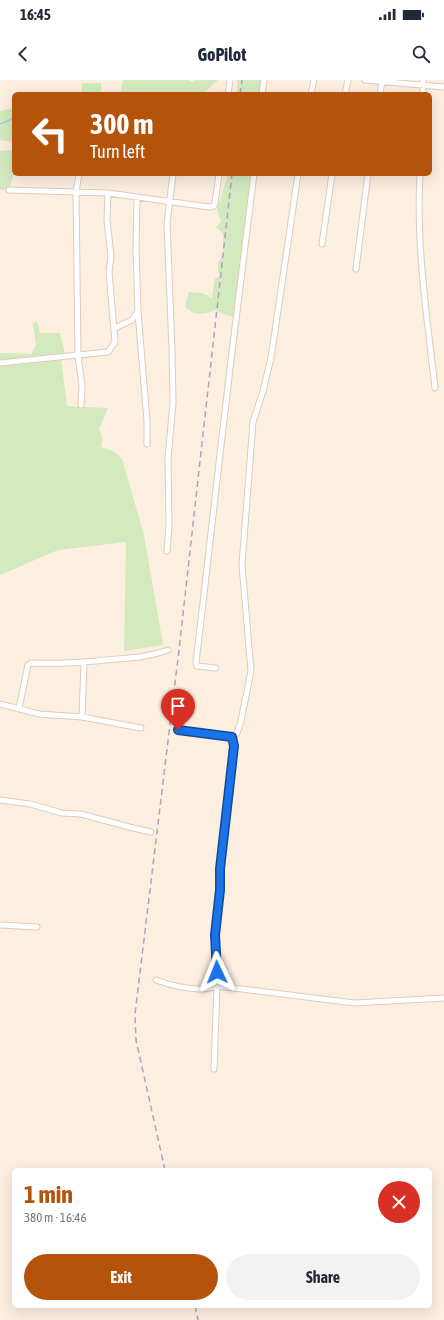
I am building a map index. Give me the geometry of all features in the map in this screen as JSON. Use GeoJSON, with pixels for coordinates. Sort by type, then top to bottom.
{"type":"FeatureCollection","features":[{"type":"Feature","properties":{"kind":"street"},"geometry":{"type":"LineString","coordinates":[[228,92],[230,80]]}},
{"type":"Feature","properties":{"kind":"street"},"geometry":{"type":"LineString","coordinates":[[262,92],[264,80]]}},
{"type":"Feature","properties":{"kind":"street"},"geometry":{"type":"LineString","coordinates":[[311,92],[314,80]]}},
{"type":"Feature","properties":{"kind":"street"},"geometry":{"type":"LineString","coordinates":[[345,92],[348,80]]}},
{"type":"Feature","properties":{"kind":"street"},"geometry":{"type":"LineString","coordinates":[[365,80],[423,82],[444,87]]}},
{"type":"Feature","properties":{"kind":"street"},"geometry":{"type":"LineString","coordinates":[[380,92],[382,81]]}},
{"type":"Feature","properties":{"kind":"street"},"geometry":{"type":"LineString","coordinates":[[79,176],[76,192],[78,355],[82,386],[81,405]]}},
{"type":"Feature","properties":{"kind":"street"},"geometry":{"type":"LineString","coordinates":[[167,551],[169,525],[168,443],[173,402],[167,223],[173,176]]}},
{"type":"Feature","properties":{"kind":"street"},"geometry":{"type":"LineString","coordinates":[[9,190],[108,193],[169,202],[214,206],[219,176]]}},
{"type":"Feature","properties":{"kind":"street"},"geometry":{"type":"LineString","coordinates":[[216,668],[197,666],[196,663],[254,176]]}},
{"type":"Feature","properties":{"kind":"street"},"geometry":{"type":"LineString","coordinates":[[178,730],[232,737],[237,733],[241,721],[250,672],[242,565],[253,422],[264,391],[272,358],[298,176]]}},
{"type":"Feature","properties":{"kind":"street"},"geometry":{"type":"LineString","coordinates":[[322,244],[332,176]]}},
{"type":"Feature","properties":{"kind":"street"},"geometry":{"type":"LineString","coordinates":[[356,269],[368,176]]}},
{"type":"Feature","properties":{"kind":"street"},"geometry":{"type":"LineString","coordinates":[[420,176],[418,206],[420,254],[435,388]]}},
{"type":"Feature","properties":{"kind":"street"},"geometry":{"type":"LineString","coordinates":[[0,363],[110,351],[115,342],[109,272],[110,256],[107,220],[108,193]]}},
{"type":"Feature","properties":{"kind":"street"},"geometry":{"type":"LineString","coordinates":[[137,197],[136,250],[138,311],[147,421],[147,444]]}},
{"type":"Feature","properties":{"kind":"street"},"geometry":{"type":"LineString","coordinates":[[114,328],[132,320],[138,311]]}},
{"type":"Feature","properties":{"kind":"street"},"geometry":{"type":"LineString","coordinates":[[19,708],[25,673],[29,664],[84,663],[146,657],[168,650]]}},
{"type":"Feature","properties":{"kind":"street"},"geometry":{"type":"LineString","coordinates":[[82,717],[84,663]]}},
{"type":"Feature","properties":{"kind":"street"},"geometry":{"type":"LineString","coordinates":[[0,704],[39,714],[82,717],[141,728]]}},
{"type":"Feature","properties":{"kind":"street"},"geometry":{"type":"LineString","coordinates":[[214,1069],[217,986],[215,935],[220,890],[220,869],[234,752],[232,737]]}},
{"type":"Feature","properties":{"kind":"street"},"geometry":{"type":"LineString","coordinates":[[0,800],[30,804],[62,813],[81,814],[151,832]]}},
{"type":"Feature","properties":{"kind":"street"},"geometry":{"type":"LineString","coordinates":[[0,925],[37,927]]}},
{"type":"Feature","properties":{"kind":"street"},"geometry":{"type":"LineString","coordinates":[[156,980],[190,988],[211,988],[217,986],[354,1003],[444,998]]}},
{"type":"Feature","properties":{"kind":"green space"},"geometry":{"type":"Polygon","coordinates":[[[123,80],[188,80],[192,82],[195,80],[218,80],[205,92],[120,92],[123,80]]]}},
{"type":"Feature","properties":{"kind":"green space"},"geometry":{"type":"Polygon","coordinates":[[[237,80],[262,80],[260,92],[237,92],[237,80]]]}},
{"type":"Feature","properties":{"kind":"green space"},"geometry":{"type":"Polygon","coordinates":[[[82,83],[101,83],[101,92],[81,92],[82,83]]]}},
{"type":"Feature","properties":{"kind":"green space"},"geometry":{"type":"Polygon","coordinates":[[[12,108],[12,142],[0,140],[0,111],[12,108]]]}},
{"type":"Feature","properties":{"kind":"green space"},"geometry":{"type":"Polygon","coordinates":[[[12,150],[12,176],[13,176],[9,189],[0,190],[0,151],[12,150]]]}},
{"type":"Feature","properties":{"kind":"green space"},"geometry":{"type":"Polygon","coordinates":[[[227,176],[253,176],[238,318],[215,310],[199,314],[191,312],[185,306],[189,292],[202,293],[212,298],[215,278],[221,276],[218,272],[218,262],[223,255],[223,234],[216,227],[221,222],[217,209],[227,176]]]}},
{"type":"Feature","properties":{"kind":"green space"},"geometry":{"type":"Polygon","coordinates":[[[37,321],[40,333],[60,333],[65,354],[61,359],[67,406],[108,408],[99,429],[103,439],[101,447],[113,451],[122,459],[144,535],[163,645],[124,651],[126,542],[58,550],[0,575],[0,353],[31,354],[36,345],[33,324],[37,321]]]}},
{"type":"Feature","properties":{"kind":"waterway"},"geometry":{"type":"LineString","coordinates":[[0,124],[12,119]]}},
{"type":"Feature","properties":{"kind":"railway"},"geometry":{"type":"LineString","coordinates":[[240,92],[242,80]]}},
{"type":"Feature","properties":{"kind":"railway"},"geometry":{"type":"LineString","coordinates":[[165,1168],[136,1040],[135,1014],[179,650],[232,176]]}},
{"type":"Feature","properties":{"kind":"railway"},"geometry":{"type":"LineString","coordinates":[[195,1308],[198,1320]]}},
{"type":"Feature","properties":{"kind":"route"},"geometry":{"type":"LineString","coordinates":[[178,730],[232,737],[234,746],[220,869],[218,918],[215,935],[217,972]]}}]}
